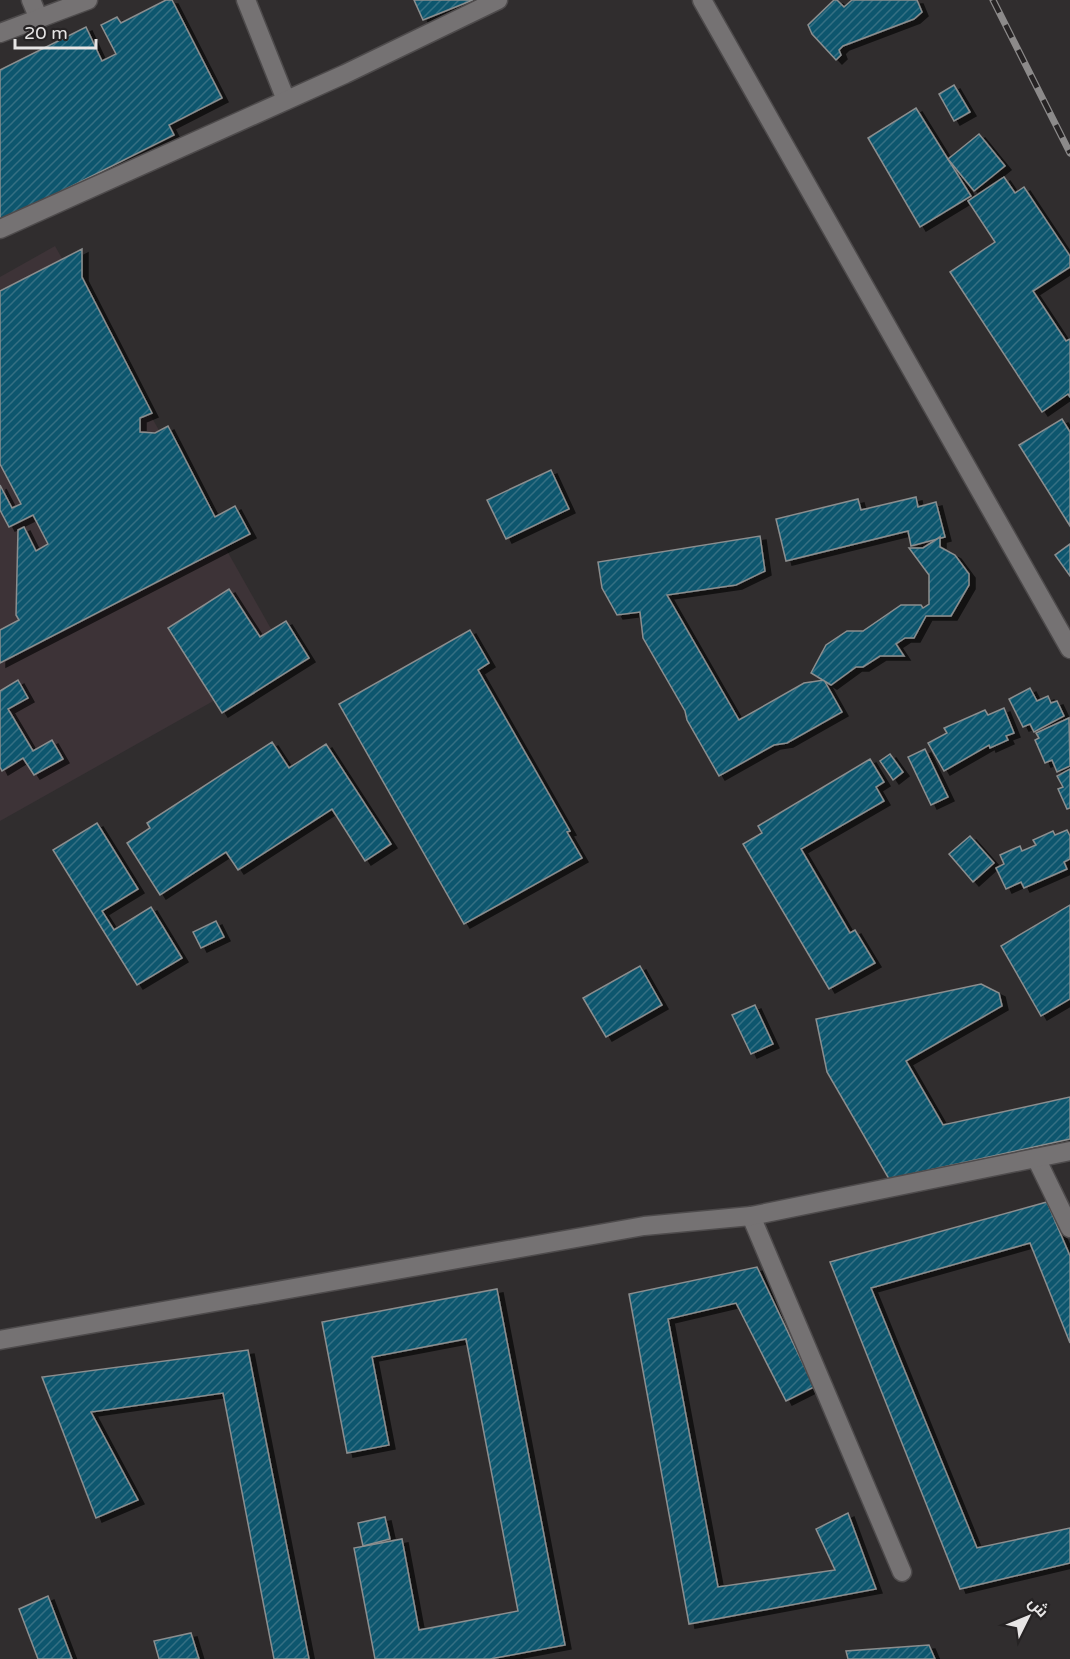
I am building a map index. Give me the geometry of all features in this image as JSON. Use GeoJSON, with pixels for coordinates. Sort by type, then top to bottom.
{"type":"FeatureCollection","features":[{"type":"Feature","properties":{"kind":"street"},"geometry":{"type":"LineString","coordinates":[[32,0],[39,19]]}},
{"type":"Feature","properties":{"kind":"street"},"geometry":{"type":"LineString","coordinates":[[0,33],[88,0]]}},
{"type":"Feature","properties":{"kind":"street"},"geometry":{"type":"LineString","coordinates":[[246,0],[286,100]]}},
{"type":"Feature","properties":{"kind":"street"},"geometry":{"type":"LineString","coordinates":[[0,229],[286,100],[498,0]]}},
{"type":"Feature","properties":{"kind":"street"},"geometry":{"type":"LineString","coordinates":[[702,0],[1070,649]]}},
{"type":"Feature","properties":{"kind":"street"},"geometry":{"type":"LineString","coordinates":[[0,1340],[644,1226],[751,1216],[1070,1151]]}},
{"type":"Feature","properties":{"kind":"street"},"geometry":{"type":"LineString","coordinates":[[1036,1158],[1070,1228]]}},
{"type":"Feature","properties":{"kind":"street"},"geometry":{"type":"LineString","coordinates":[[751,1216],[902,1572]]}},
{"type":"Feature","properties":{"kind":"shaded area"},"geometry":{"type":"Polygon","coordinates":[[[55,246],[288,659],[0,821],[0,277],[55,246]]]}},
{"type":"Feature","properties":{"kind":"building"},"geometry":{"type":"Polygon","coordinates":[[[166,0],[172,0],[222,98],[169,125],[174,135],[0,222],[0,70],[86,27],[102,61],[116,54],[101,25],[117,17],[121,23],[166,0]]]}},
{"type":"Feature","properties":{"kind":"building"},"geometry":{"type":"Polygon","coordinates":[[[414,0],[473,0],[423,20],[414,0]]]}},
{"type":"Feature","properties":{"kind":"building"},"geometry":{"type":"Polygon","coordinates":[[[834,0],[844,7],[852,0],[917,0],[922,12],[914,19],[843,46],[839,50],[841,55],[836,60],[812,34],[808,25],[834,0]]]}},
{"type":"Feature","properties":{"kind":"building"},"geometry":{"type":"Polygon","coordinates":[[[954,85],[970,112],[954,121],[939,94],[954,85]]]}},
{"type":"Feature","properties":{"kind":"building"},"geometry":{"type":"Polygon","coordinates":[[[916,108],[971,196],[920,227],[868,138],[916,108]]]}},
{"type":"Feature","properties":{"kind":"building"},"geometry":{"type":"Polygon","coordinates":[[[979,134],[1005,166],[974,191],[948,159],[979,134]]]}},
{"type":"Feature","properties":{"kind":"building"},"geometry":{"type":"Polygon","coordinates":[[[1004,177],[1015,193],[1024,187],[1070,256],[1070,267],[1033,291],[1066,341],[1070,339],[1070,397],[1068,394],[1042,412],[950,272],[995,242],[968,201],[1004,177]]]}},
{"type":"Feature","properties":{"kind":"building"},"geometry":{"type":"Polygon","coordinates":[[[82,249],[82,277],[152,413],[140,418],[140,432],[155,433],[168,426],[215,517],[235,506],[250,534],[0,663],[0,630],[19,620],[16,615],[18,530],[24,527],[36,551],[48,544],[33,515],[9,527],[0,510],[0,485],[12,508],[21,504],[0,464],[0,291],[82,249]]]}},
{"type":"Feature","properties":{"kind":"building"},"geometry":{"type":"Polygon","coordinates":[[[1062,419],[1070,432],[1070,526],[1019,445],[1062,419]]]}},
{"type":"Feature","properties":{"kind":"building"},"geometry":{"type":"Polygon","coordinates":[[[551,470],[569,509],[506,539],[487,500],[551,470]]]}},
{"type":"Feature","properties":{"kind":"building"},"geometry":{"type":"Polygon","coordinates":[[[916,497],[918,507],[936,502],[945,537],[911,546],[908,531],[786,561],[776,519],[858,499],[861,510],[916,497]]]}},
{"type":"Feature","properties":{"kind":"building"},"geometry":{"type":"Polygon","coordinates":[[[760,536],[765,571],[736,585],[667,595],[739,720],[804,683],[824,680],[842,712],[787,743],[774,745],[719,776],[643,638],[640,612],[617,615],[602,588],[598,562],[760,536]]]}},
{"type":"Feature","properties":{"kind":"building"},"geometry":{"type":"Polygon","coordinates":[[[940,537],[940,547],[955,555],[969,574],[969,585],[951,616],[926,616],[914,638],[905,638],[896,644],[904,656],[880,656],[863,667],[856,667],[831,685],[811,673],[826,645],[847,631],[863,631],[901,605],[921,605],[923,608],[929,604],[929,575],[909,548],[923,548],[940,537]]]}},
{"type":"Feature","properties":{"kind":"building"},"geometry":{"type":"Polygon","coordinates":[[[1070,544],[1070,576],[1055,555],[1070,544]]]}},
{"type":"Feature","properties":{"kind":"building"},"geometry":{"type":"Polygon","coordinates":[[[229,589],[260,637],[286,621],[309,658],[222,713],[168,628],[229,589]]]}},
{"type":"Feature","properties":{"kind":"building"},"geometry":{"type":"Polygon","coordinates":[[[470,630],[489,663],[478,670],[570,831],[567,832],[582,858],[464,924],[339,704],[470,630]]]}},
{"type":"Feature","properties":{"kind":"building"},"geometry":{"type":"Polygon","coordinates":[[[18,680],[28,698],[8,709],[33,751],[52,740],[63,759],[34,775],[23,758],[2,771],[0,767],[0,691],[18,680]]]}},
{"type":"Feature","properties":{"kind":"building"},"geometry":{"type":"Polygon","coordinates":[[[1030,688],[1037,701],[1048,696],[1051,703],[1057,701],[1064,716],[1034,732],[1030,724],[1023,727],[1009,699],[1030,688]]]}},
{"type":"Feature","properties":{"kind":"building"},"geometry":{"type":"Polygon","coordinates":[[[1004,708],[1014,733],[1006,736],[1008,740],[990,748],[989,745],[944,771],[928,743],[947,733],[944,728],[985,710],[988,715],[1004,708]]]}},
{"type":"Feature","properties":{"kind":"building"},"geometry":{"type":"Polygon","coordinates":[[[1069,718],[1070,766],[1057,772],[1052,760],[1045,763],[1035,740],[1039,738],[1036,733],[1069,718]]]}},
{"type":"Feature","properties":{"kind":"building"},"geometry":{"type":"Polygon","coordinates":[[[272,742],[289,768],[326,744],[391,844],[365,861],[332,809],[238,870],[226,852],[160,895],[127,843],[150,828],[147,823],[272,742]]]}},
{"type":"Feature","properties":{"kind":"building"},"geometry":{"type":"Polygon","coordinates":[[[925,749],[948,797],[931,805],[908,757],[925,749]]]}},
{"type":"Feature","properties":{"kind":"building"},"geometry":{"type":"Polygon","coordinates":[[[890,754],[903,772],[893,780],[880,761],[890,754]]]}},
{"type":"Feature","properties":{"kind":"building"},"geometry":{"type":"Polygon","coordinates":[[[870,759],[884,782],[876,787],[884,801],[801,849],[850,933],[855,930],[875,963],[829,989],[743,844],[762,833],[758,826],[870,759]]]}},
{"type":"Feature","properties":{"kind":"building"},"geometry":{"type":"Polygon","coordinates":[[[1070,769],[1070,808],[1067,809],[1058,789],[1063,787],[1057,776],[1070,769]]]}},
{"type":"Feature","properties":{"kind":"building"},"geometry":{"type":"Polygon","coordinates":[[[97,823],[138,889],[102,911],[114,930],[151,907],[182,958],[137,985],[53,850],[97,823]]]}},
{"type":"Feature","properties":{"kind":"building"},"geometry":{"type":"Polygon","coordinates":[[[1067,830],[1070,836],[1070,859],[1064,862],[1067,869],[1024,888],[1021,882],[1006,889],[996,868],[1004,864],[1000,855],[1020,846],[1022,851],[1036,845],[1033,840],[1053,831],[1055,835],[1067,830]]]}},
{"type":"Feature","properties":{"kind":"building"},"geometry":{"type":"Polygon","coordinates":[[[970,836],[994,863],[973,882],[949,854],[970,836]]]}},
{"type":"Feature","properties":{"kind":"building"},"geometry":{"type":"Polygon","coordinates":[[[1070,905],[1070,999],[1041,1016],[1001,946],[1070,905]]]}},
{"type":"Feature","properties":{"kind":"building"},"geometry":{"type":"Polygon","coordinates":[[[216,921],[224,937],[201,948],[193,932],[216,921]]]}},
{"type":"Feature","properties":{"kind":"building"},"geometry":{"type":"Polygon","coordinates":[[[640,966],[662,1005],[606,1037],[583,998],[640,966]]]}},
{"type":"Feature","properties":{"kind":"building"},"geometry":{"type":"Polygon","coordinates":[[[981,984],[999,993],[1002,1006],[906,1061],[943,1125],[1070,1097],[1070,1139],[889,1179],[827,1072],[816,1019],[981,984]]]}},
{"type":"Feature","properties":{"kind":"building"},"geometry":{"type":"Polygon","coordinates":[[[755,1005],[773,1044],[751,1054],[732,1015],[755,1005]]]}},
{"type":"Feature","properties":{"kind":"building"},"geometry":{"type":"Polygon","coordinates":[[[1047,1202],[1070,1256],[1070,1343],[1030,1243],[871,1288],[977,1548],[1070,1528],[1070,1563],[960,1589],[830,1262],[1047,1202]]]}},
{"type":"Feature","properties":{"kind":"building"},"geometry":{"type":"Polygon","coordinates":[[[757,1267],[814,1387],[786,1401],[736,1303],[668,1319],[718,1587],[835,1570],[816,1529],[848,1513],[876,1589],[689,1624],[629,1294],[757,1267]]]}},
{"type":"Feature","properties":{"kind":"building"},"geometry":{"type":"Polygon","coordinates":[[[497,1289],[565,1645],[490,1659],[375,1659],[354,1548],[402,1539],[419,1630],[518,1611],[466,1339],[372,1357],[389,1445],[347,1453],[322,1322],[497,1289]]]}},
{"type":"Feature","properties":{"kind":"building"},"geometry":{"type":"Polygon","coordinates":[[[248,1350],[309,1659],[274,1659],[223,1393],[91,1412],[138,1500],[96,1518],[42,1377],[248,1350]]]}},
{"type":"Feature","properties":{"kind":"building"},"geometry":{"type":"Polygon","coordinates":[[[385,1517],[390,1539],[363,1546],[358,1523],[385,1517]]]}},
{"type":"Feature","properties":{"kind":"building"},"geometry":{"type":"Polygon","coordinates":[[[48,1596],[72,1659],[38,1659],[19,1609],[48,1596]]]}},
{"type":"Feature","properties":{"kind":"building"},"geometry":{"type":"Polygon","coordinates":[[[191,1633],[199,1659],[159,1659],[154,1641],[191,1633]]]}},
{"type":"Feature","properties":{"kind":"building"},"geometry":{"type":"Polygon","coordinates":[[[929,1645],[935,1659],[848,1659],[846,1651],[929,1645]]]}},
{"type":"Feature","properties":{"kind":"railway"},"geometry":{"type":"LineString","coordinates":[[993,0],[1070,153]]}}]}
